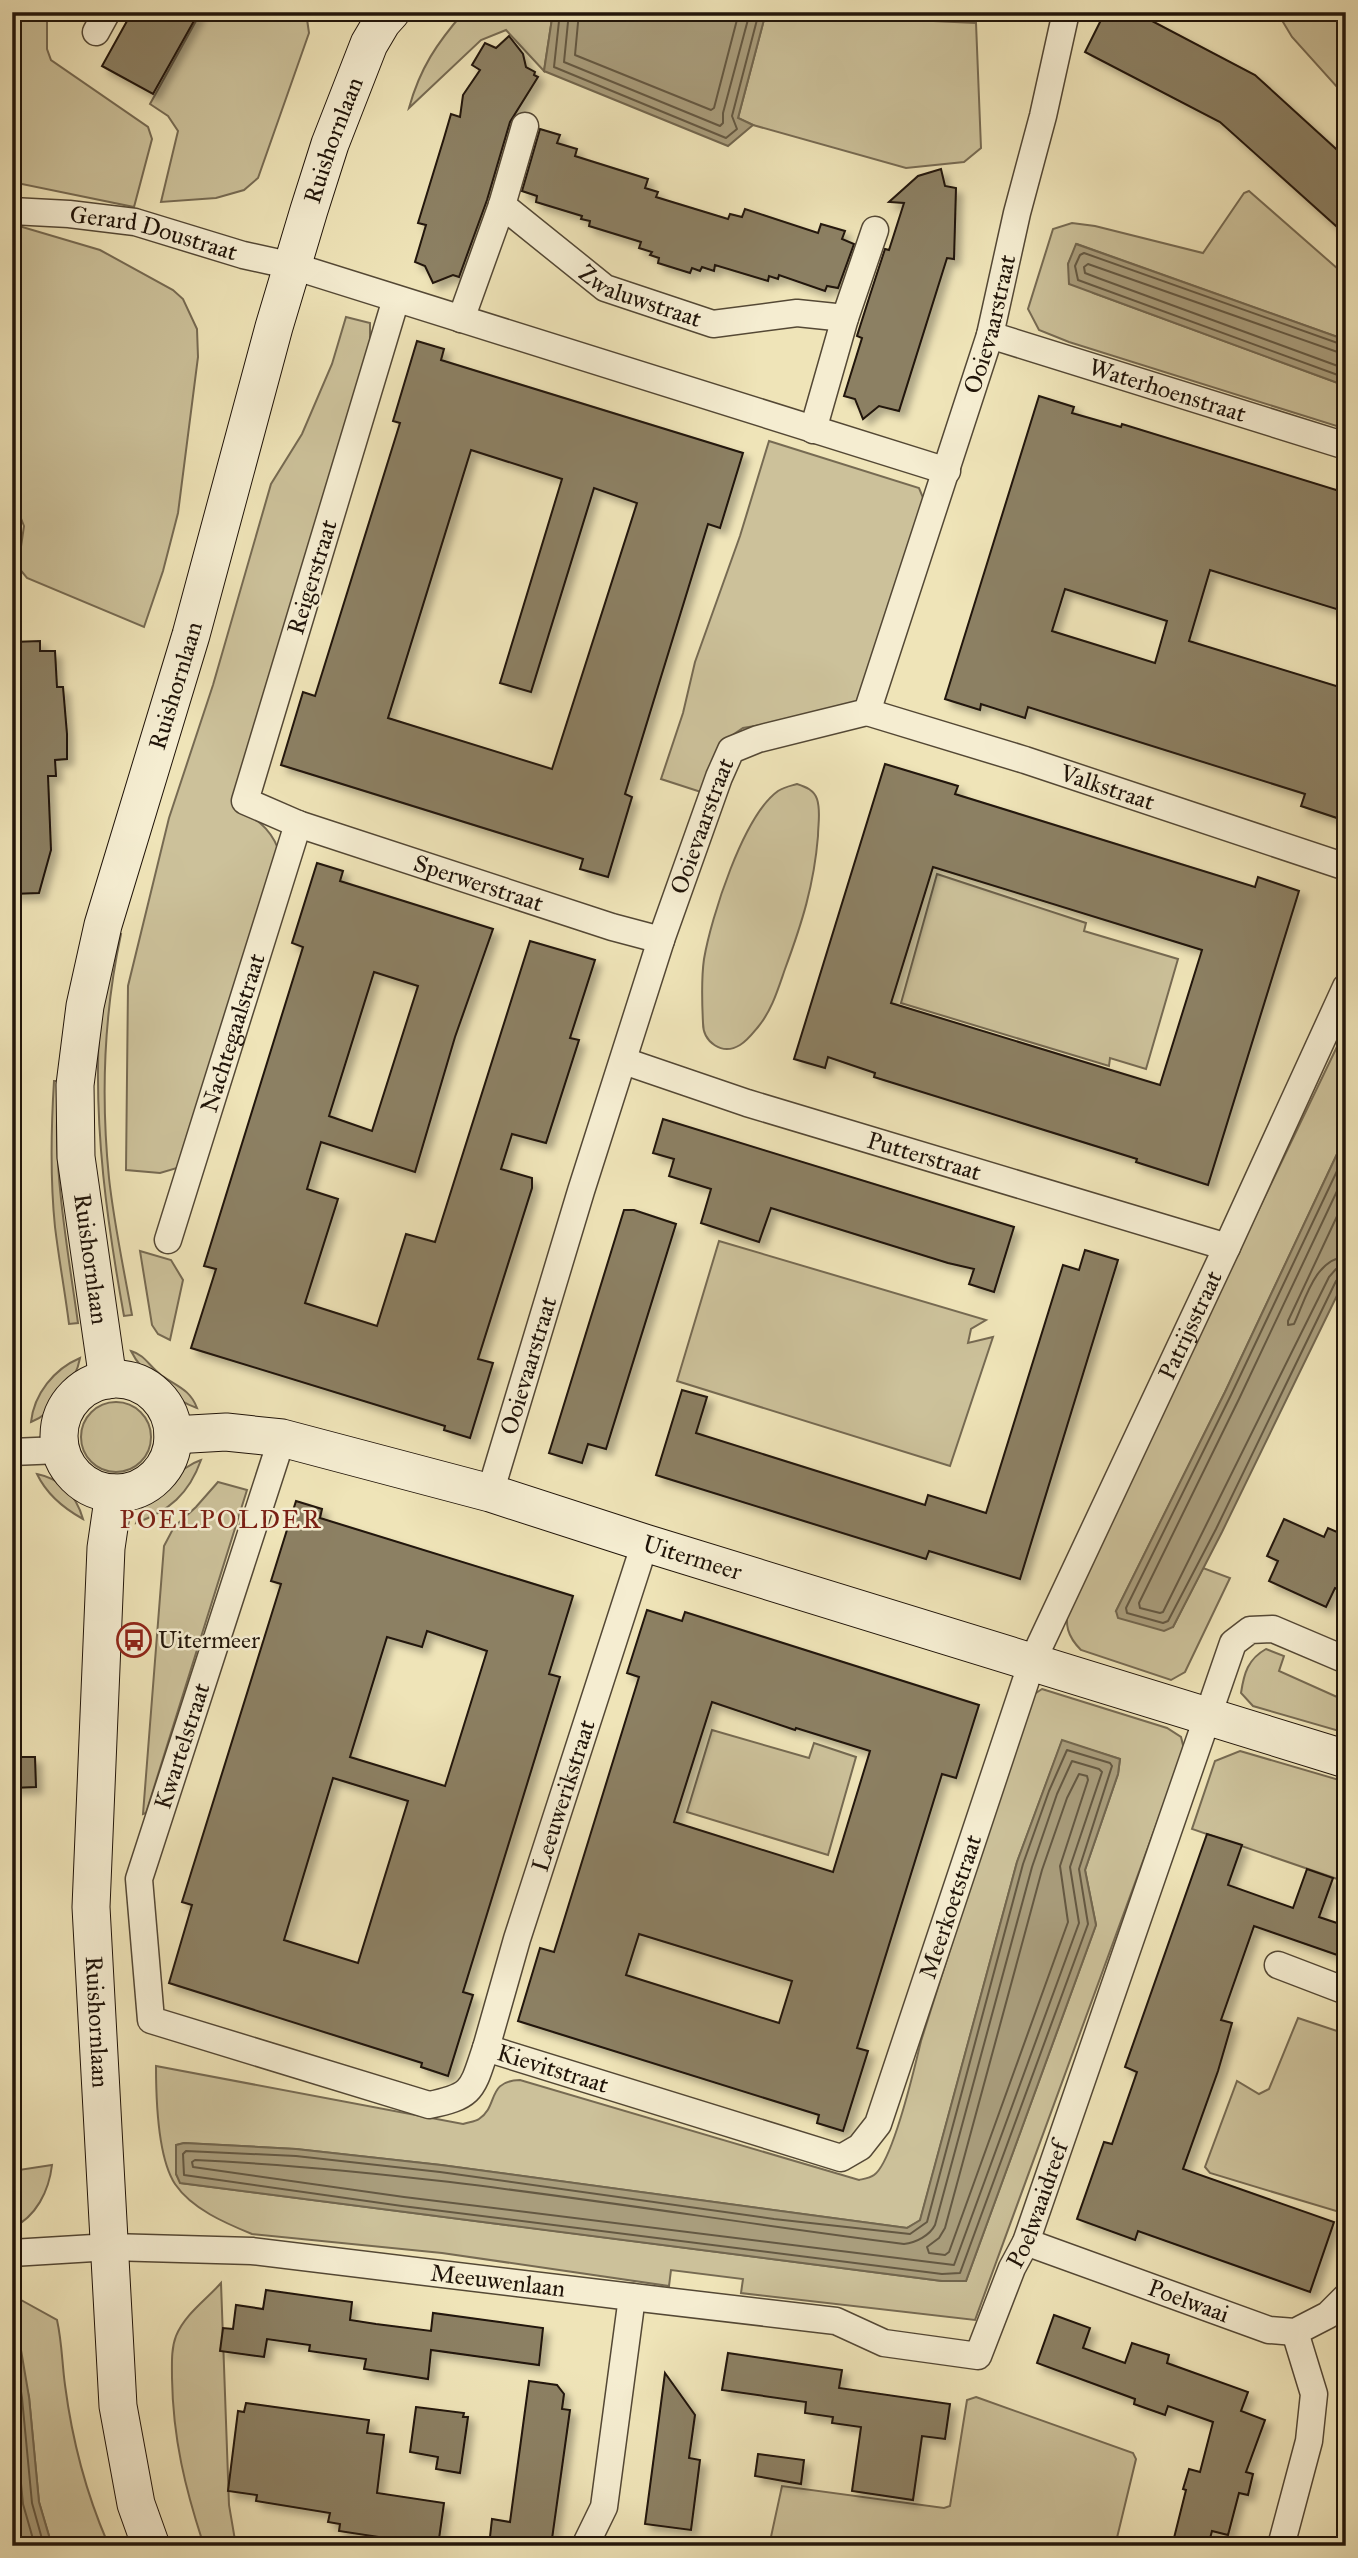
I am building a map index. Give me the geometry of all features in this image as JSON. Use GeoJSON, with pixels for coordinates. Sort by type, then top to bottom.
{"type":"FeatureCollection","features":[{"type":"Feature","properties":{"kind":"main road","name":"Ruishornlaan"},"geometry":{"type":"LineString","coordinates":[[108,1380],[76,1157],[75,1084],[85,1006],[103,925],[191,635],[293,266],[335,131],[369,44],[391,12]]}},
{"type":"Feature","properties":{"kind":"main road"},"geometry":{"type":"LineString","coordinates":[[108,1380],[136,1383],[153,1393],[169,1417],[173,1435],[169,1458],[156,1477],[137,1489],[114,1493],[99,1491],[79,1480],[69,1470],[60,1450],[61,1421],[69,1404],[90,1385],[108,1380]]}},
{"type":"Feature","properties":{"kind":"main road","name":"Uitermeer"},"geometry":{"type":"LineString","coordinates":[[173,1435],[226,1432],[282,1438],[489,1493],[1346,1759]]}},
{"type":"Feature","properties":{"kind":"main road","name":"Ruishornlaan"},"geometry":{"type":"LineString","coordinates":[[114,1493],[106,1548],[91,1907],[118,2406],[136,2504],[151,2546]]}},
{"type":"Feature","properties":{"kind":"street","name":"Ooievaarstraat"},"geometry":{"type":"LineString","coordinates":[[489,1493],[661,940],[719,777],[732,750],[758,739],[867,712],[990,335],[1066,12]]}},
{"type":"Feature","properties":{"kind":"street"},"geometry":{"type":"LineString","coordinates":[[461,319],[502,205],[526,126]]}},
{"type":"Feature","properties":{"kind":"street","name":"Zwaluwstraat"},"geometry":{"type":"LineString","coordinates":[[502,205],[606,288],[713,324],[797,313],[845,318]]}},
{"type":"Feature","properties":{"kind":"street","name":"Gerard Doustraat"},"geometry":{"type":"LineString","coordinates":[[12,211],[135,222],[243,255],[293,266]]}},
{"type":"Feature","properties":{"kind":"street"},"geometry":{"type":"LineString","coordinates":[[813,430],[845,318],[875,230]]}},
{"type":"Feature","properties":{"kind":"street"},"geometry":{"type":"LineString","coordinates":[[293,266],[947,471]]}},
{"type":"Feature","properties":{"kind":"street","name":"Reigerstraat"},"geometry":{"type":"LineString","coordinates":[[298,824],[245,801],[396,299]]}},
{"type":"Feature","properties":{"kind":"street","name":"Waterhoenstraat"},"geometry":{"type":"LineString","coordinates":[[990,335],[1346,446]]}},
{"type":"Feature","properties":{"kind":"street","name":"Valkstraat"},"geometry":{"type":"LineString","coordinates":[[867,712],[1024,760],[1346,867]]}},
{"type":"Feature","properties":{"kind":"street","name":"Sperwerstraat"},"geometry":{"type":"LineString","coordinates":[[298,824],[612,927],[661,940]]}},
{"type":"Feature","properties":{"kind":"street","name":"Nachtegaalstraat"},"geometry":{"type":"LineString","coordinates":[[167,1240],[298,824]]}},
{"type":"Feature","properties":{"kind":"street","name":"Patrijsstraat"},"geometry":{"type":"LineString","coordinates":[[1032,1662],[1346,987]]}},
{"type":"Feature","properties":{"kind":"street","name":"Putterstraat"},"geometry":{"type":"LineString","coordinates":[[624,1061],[747,1103],[1227,1247]]}},
{"type":"Feature","properties":{"kind":"street","name":"Kwartelstraat"},"geometry":{"type":"LineString","coordinates":[[151,2020],[139,1879],[282,1438]]}},
{"type":"Feature","properties":{"kind":"street"},"geometry":{"type":"LineString","coordinates":[[12,1452],[60,1450]]}},
{"type":"Feature","properties":{"kind":"street","name":"Leeuwerikstraat"},"geometry":{"type":"LineString","coordinates":[[486,2048],[517,1938],[645,1543]]}},
{"type":"Feature","properties":{"kind":"street","name":"Poelwaaidreef"},"geometry":{"type":"LineString","coordinates":[[632,2297],[836,2321],[884,2343],[978,2356],[1012,2268],[1026,2242],[1233,1643],[1250,1630],[1273,1629],[1346,1660]]}},
{"type":"Feature","properties":{"kind":"street","name":"Meerkoetstraat"},"geometry":{"type":"LineString","coordinates":[[860,2147],[878,2124],[1032,1662]]}},
{"type":"Feature","properties":{"kind":"street"},"geometry":{"type":"LineString","coordinates":[[1278,1965],[1346,1991]]}},
{"type":"Feature","properties":{"kind":"street","name":"Kievitstraat"},"geometry":{"type":"LineString","coordinates":[[151,2020],[429,2105],[455,2100],[473,2086],[486,2048],[841,2158],[860,2147]]}},
{"type":"Feature","properties":{"kind":"street","name":"Poelwaai"},"geometry":{"type":"LineString","coordinates":[[1026,2242],[1269,2330],[1295,2332]]}},
{"type":"Feature","properties":{"kind":"street","name":"Meeuwenlaan"},"geometry":{"type":"LineString","coordinates":[[12,2253],[110,2248],[252,2251],[632,2297]]}},
{"type":"Feature","properties":{"kind":"street"},"geometry":{"type":"LineString","coordinates":[[585,2546],[604,2507],[632,2297]]}},
{"type":"Feature","properties":{"kind":"street"},"geometry":{"type":"LineString","coordinates":[[1281,2546],[1309,2441],[1314,2394],[1295,2332],[1328,2315],[1346,2297]]}},
{"type":"Feature","properties":{"kind":"shaded area"},"geometry":{"type":"Polygon","coordinates":[[[12,12],[47,12],[47,49],[51,60],[148,127],[152,139],[134,207],[12,182],[12,12]]]}},
{"type":"Feature","properties":{"kind":"shaded area"},"geometry":{"type":"Polygon","coordinates":[[[201,12],[306,12],[309,33],[258,178],[244,190],[216,198],[161,202],[178,131],[168,116],[150,104],[201,12]]]}},
{"type":"Feature","properties":{"kind":"shaded area"},"geometry":{"type":"Polygon","coordinates":[[[464,12],[553,12],[544,71],[506,30],[481,40],[409,108],[418,80],[430,57],[464,12]]]}},
{"type":"Feature","properties":{"kind":"shaded area"},"geometry":{"type":"Polygon","coordinates":[[[766,12],[913,12],[913,20],[976,23],[981,148],[964,162],[906,168],[753,125],[738,118],[766,12]]]}},
{"type":"Feature","properties":{"kind":"shaded area"},"geometry":{"type":"Polygon","coordinates":[[[1277,12],[1346,12],[1346,97],[1292,37],[1277,12]]]}},
{"type":"Feature","properties":{"kind":"shaded area"},"geometry":{"type":"Polygon","coordinates":[[[1249,191],[1346,276],[1346,340],[1077,244],[1068,264],[1093,293],[1346,386],[1346,429],[1069,342],[1039,330],[1028,309],[1053,229],[1072,223],[1095,226],[1203,253],[1244,193],[1249,191]]]}},
{"type":"Feature","properties":{"kind":"shaded area"},"geometry":{"type":"Polygon","coordinates":[[[12,226],[100,250],[173,290],[183,299],[197,329],[198,357],[178,513],[163,571],[144,627],[27,578],[18,567],[24,526],[12,496],[12,226]]]}},
{"type":"Feature","properties":{"kind":"shaded area"},"geometry":{"type":"Polygon","coordinates":[[[346,317],[370,323],[370,347],[241,808],[270,834],[280,856],[177,1168],[160,1173],[126,1170],[128,986],[169,818],[213,685],[271,484],[302,434],[332,364],[346,317]]]}},
{"type":"Feature","properties":{"kind":"shaded area"},"geometry":{"type":"Polygon","coordinates":[[[769,441],[919,488],[924,500],[860,699],[850,710],[743,728],[724,741],[704,793],[661,779],[683,713],[695,662],[740,536],[769,441]]]}},
{"type":"Feature","properties":{"kind":"shaded area"},"geometry":{"type":"Polygon","coordinates":[[[797,784],[814,793],[819,813],[814,871],[802,920],[777,992],[763,1020],[740,1045],[720,1048],[710,1041],[704,1030],[702,991],[708,941],[721,894],[741,844],[765,804],[778,791],[797,784]]]}},
{"type":"Feature","properties":{"kind":"shaded area"},"geometry":{"type":"Polygon","coordinates":[[[937,874],[1086,923],[1084,931],[1178,959],[1146,1069],[1110,1058],[1109,1066],[901,1003],[937,874]]]}},
{"type":"Feature","properties":{"kind":"shaded area"},"geometry":{"type":"Polygon","coordinates":[[[114,932],[121,934],[108,1025],[105,1117],[111,1195],[132,1315],[124,1316],[107,1210],[98,1104],[100,1021],[114,932]]]}},
{"type":"Feature","properties":{"kind":"shaded area"},"geometry":{"type":"Polygon","coordinates":[[[1346,1028],[1346,1135],[1225,1392],[1116,1611],[1173,1627],[1203,1568],[1230,1578],[1185,1672],[1171,1680],[1081,1650],[1068,1630],[1068,1606],[1346,1028]]]}},
{"type":"Feature","properties":{"kind":"shaded area"},"geometry":{"type":"Polygon","coordinates":[[[54,1081],[59,1081],[59,1172],[78,1323],[69,1324],[53,1209],[54,1081]]]}},
{"type":"Feature","properties":{"kind":"shaded area"},"geometry":{"type":"Polygon","coordinates":[[[719,1241],[986,1320],[971,1329],[968,1343],[993,1337],[950,1466],[677,1381],[719,1241]]]}},
{"type":"Feature","properties":{"kind":"shaded area"},"geometry":{"type":"Polygon","coordinates":[[[140,1251],[171,1260],[183,1280],[170,1340],[158,1334],[152,1325],[140,1251]]]}},
{"type":"Feature","properties":{"kind":"shaded area"},"geometry":{"type":"Polygon","coordinates":[[[131,1351],[140,1355],[161,1375],[186,1392],[197,1408],[160,1385],[142,1368],[131,1351]]]}},
{"type":"Feature","properties":{"kind":"shaded area"},"geometry":{"type":"Polygon","coordinates":[[[80,1358],[74,1377],[62,1396],[47,1412],[31,1422],[36,1402],[47,1384],[62,1369],[80,1358]]]}},
{"type":"Feature","properties":{"kind":"shaded area"},"geometry":{"type":"Polygon","coordinates":[[[116,1402],[141,1412],[151,1437],[141,1462],[116,1472],[91,1462],[81,1437],[91,1412],[116,1402]]]}},
{"type":"Feature","properties":{"kind":"shaded area"},"geometry":{"type":"Polygon","coordinates":[[[201,1460],[190,1483],[176,1500],[158,1513],[136,1523],[140,1511],[147,1503],[185,1469],[201,1460]]]}},
{"type":"Feature","properties":{"kind":"shaded area"},"geometry":{"type":"Polygon","coordinates":[[[37,1474],[54,1480],[67,1489],[83,1519],[56,1500],[37,1474]]]}},
{"type":"Feature","properties":{"kind":"shaded area"},"geometry":{"type":"Polygon","coordinates":[[[218,1482],[247,1490],[146,1813],[143,1814],[164,1546],[174,1527],[218,1482]]]}},
{"type":"Feature","properties":{"kind":"shaded area"},"geometry":{"type":"Polygon","coordinates":[[[1266,1649],[1284,1656],[1279,1671],[1346,1701],[1346,1733],[1253,1706],[1241,1693],[1244,1679],[1251,1662],[1266,1649]]]}},
{"type":"Feature","properties":{"kind":"shaded area"},"geometry":{"type":"Polygon","coordinates":[[[1042,1689],[1167,1728],[1181,1737],[1184,1749],[975,2320],[741,2293],[743,2279],[671,2270],[669,2286],[442,2253],[252,2234],[200,2208],[175,2184],[169,2173],[162,2143],[156,2066],[463,2124],[477,2120],[485,2114],[497,2089],[502,2085],[520,2080],[859,2180],[872,2176],[881,2167],[896,2133],[921,2041],[1030,1697],[1042,1689]],[[1062,1741],[1017,1862],[920,2221],[907,2228],[441,2165],[296,2149],[184,2143],[176,2145],[176,2174],[181,2183],[942,2281],[966,2281],[1096,1925],[1085,1870],[1118,1774],[1120,1759],[1062,1741]]]}},
{"type":"Feature","properties":{"kind":"shaded area"},"geometry":{"type":"Polygon","coordinates":[[[712,1730],[809,1758],[814,1743],[856,1757],[828,1855],[687,1812],[712,1730]]]}},
{"type":"Feature","properties":{"kind":"shaded area"},"geometry":{"type":"Polygon","coordinates":[[[1240,1751],[1346,1782],[1346,1882],[1192,1829],[1215,1761],[1240,1751]]]}},
{"type":"Feature","properties":{"kind":"shaded area"},"geometry":{"type":"Polygon","coordinates":[[[1298,2018],[1346,2034],[1346,2214],[1210,2173],[1205,2167],[1237,2081],[1259,2094],[1269,2089],[1298,2018]]]}},
{"type":"Feature","properties":{"kind":"shaded area"},"geometry":{"type":"Polygon","coordinates":[[[52,2165],[40,2202],[28,2217],[12,2228],[12,2171],[52,2165]]]}},
{"type":"Feature","properties":{"kind":"shaded area"},"geometry":{"type":"Polygon","coordinates":[[[221,2283],[229,2505],[236,2546],[204,2546],[191,2504],[178,2443],[172,2357],[180,2328],[221,2283]]]}},
{"type":"Feature","properties":{"kind":"shaded area"},"geometry":{"type":"Polygon","coordinates":[[[12,2295],[57,2320],[76,2446],[87,2487],[109,2546],[52,2546],[39,2502],[29,2397],[16,2345],[12,2345],[12,2295]]]}},
{"type":"Feature","properties":{"kind":"shaded area"},"geometry":{"type":"Polygon","coordinates":[[[976,2397],[1133,2453],[1136,2459],[1115,2546],[769,2546],[782,2486],[944,2508],[950,2506],[967,2400],[976,2397]]]}},
{"type":"Feature","properties":{"kind":"water"},"geometry":{"type":"Polygon","coordinates":[[[553,12],[766,12],[738,118],[753,125],[728,146],[544,71],[553,12]]]}},
{"type":"Feature","properties":{"kind":"water"},"geometry":{"type":"Polygon","coordinates":[[[1076,244],[1346,340],[1346,386],[1069,284],[1068,264],[1076,244]]]}},
{"type":"Feature","properties":{"kind":"water"},"geometry":{"type":"Polygon","coordinates":[[[1346,1135],[1346,1277],[1173,1627],[1164,1631],[1118,1618],[1116,1611],[1225,1392],[1346,1135]]]}},
{"type":"Feature","properties":{"kind":"water"},"geometry":{"type":"Polygon","coordinates":[[[1062,1740],[1120,1759],[1118,1774],[1085,1870],[1096,1925],[966,2281],[942,2281],[180,2183],[176,2174],[176,2145],[184,2143],[296,2149],[441,2165],[907,2228],[920,2220],[1017,1862],[1062,1740]]]}},
{"type":"Feature","properties":{"kind":"water"},"geometry":{"type":"Polygon","coordinates":[[[12,2345],[21,2350],[29,2397],[39,2502],[52,2546],[12,2546],[12,2345]]]}},
{"type":"Feature","properties":{"kind":"building"},"geometry":{"type":"Polygon","coordinates":[[[132,12],[199,12],[153,94],[102,66],[132,12]]]}},
{"type":"Feature","properties":{"kind":"building"},"geometry":{"type":"Polygon","coordinates":[[[1105,12],[1135,12],[1255,75],[1346,158],[1346,235],[1220,122],[1085,52],[1105,12]]]}},
{"type":"Feature","properties":{"kind":"building"},"geometry":{"type":"Polygon","coordinates":[[[509,36],[523,54],[526,67],[538,77],[510,122],[487,200],[459,277],[453,275],[433,283],[425,266],[415,262],[426,225],[418,223],[451,114],[460,117],[463,95],[480,70],[472,65],[485,43],[496,48],[509,36]]]}},
{"type":"Feature","properties":{"kind":"building"},"geometry":{"type":"Polygon","coordinates":[[[540,129],[560,135],[557,143],[577,149],[575,156],[648,179],[645,188],[658,192],[656,197],[728,219],[730,214],[742,217],[745,209],[818,233],[821,224],[845,231],[842,239],[854,244],[838,288],[827,286],[825,291],[779,275],[778,279],[769,276],[768,281],[715,265],[714,271],[702,267],[700,271],[692,268],[690,273],[658,263],[659,258],[650,255],[652,252],[639,248],[641,242],[589,226],[590,221],[581,219],[582,216],[536,202],[537,196],[522,191],[540,129]]]}},
{"type":"Feature","properties":{"kind":"building"},"geometry":{"type":"Polygon","coordinates":[[[941,169],[945,186],[956,188],[954,259],[947,258],[899,411],[879,406],[863,419],[855,399],[844,396],[862,338],[857,336],[885,249],[889,250],[904,203],[889,202],[918,176],[941,169]]]}},
{"type":"Feature","properties":{"kind":"building"},"geometry":{"type":"Polygon","coordinates":[[[417,341],[444,349],[441,360],[743,453],[720,528],[708,524],[625,794],[632,797],[608,877],[580,869],[583,859],[281,765],[303,692],[315,696],[400,423],[393,421],[417,341]],[[471,450],[388,718],[552,769],[637,503],[594,488],[531,692],[500,683],[562,479],[471,450]]]}},
{"type":"Feature","properties":{"kind":"building"},"geometry":{"type":"Polygon","coordinates":[[[1039,396],[1074,407],[1072,413],[1121,427],[1122,424],[1346,493],[1346,612],[1210,570],[1189,641],[1346,689],[1346,821],[1301,806],[1305,794],[1028,707],[1025,718],[981,704],[980,710],[945,699],[1039,396]],[[1065,589],[1052,631],[1155,663],[1167,621],[1065,589]]]}},
{"type":"Feature","properties":{"kind":"building"},"geometry":{"type":"Polygon","coordinates":[[[40,641],[40,651],[55,651],[57,687],[63,687],[67,759],[55,760],[56,776],[48,776],[51,850],[39,893],[12,894],[12,642],[40,641]]]}},
{"type":"Feature","properties":{"kind":"building"},"geometry":{"type":"Polygon","coordinates":[[[885,764],[958,786],[955,794],[1255,887],[1258,877],[1299,891],[1208,1185],[1136,1162],[1137,1159],[874,1077],[875,1073],[828,1057],[825,1068],[794,1059],[885,764]],[[933,867],[891,1003],[1160,1085],[1202,950],[933,867]]]}},
{"type":"Feature","properties":{"kind":"building"},"geometry":{"type":"Polygon","coordinates":[[[317,863],[343,871],[340,881],[493,929],[455,1037],[415,1172],[321,1142],[307,1189],[338,1199],[305,1303],[377,1326],[406,1234],[435,1242],[530,941],[595,960],[570,1038],[579,1040],[546,1143],[512,1134],[501,1169],[532,1178],[532,1188],[478,1359],[493,1363],[470,1438],[444,1430],[445,1426],[191,1348],[216,1269],[204,1266],[303,947],[292,943],[317,863]],[[374,972],[329,1116],[372,1131],[418,986],[374,972]]]}},
{"type":"Feature","properties":{"kind":"building"},"geometry":{"type":"Polygon","coordinates":[[[663,1119],[1014,1227],[994,1292],[969,1284],[974,1269],[771,1208],[759,1242],[701,1223],[711,1189],[669,1176],[674,1159],[653,1153],[663,1119]]]}},
{"type":"Feature","properties":{"kind":"building"},"geometry":{"type":"Polygon","coordinates":[[[624,1210],[634,1210],[676,1224],[606,1449],[588,1444],[582,1463],[549,1453],[624,1210]]]}},
{"type":"Feature","properties":{"kind":"building"},"geometry":{"type":"Polygon","coordinates":[[[1085,1250],[1118,1260],[1020,1579],[929,1551],[926,1559],[656,1475],[682,1390],[707,1397],[696,1433],[925,1505],[928,1495],[986,1513],[1063,1265],[1079,1270],[1085,1250]]]}},
{"type":"Feature","properties":{"kind":"building"},"geometry":{"type":"Polygon","coordinates":[[[296,1501],[322,1509],[320,1518],[573,1596],[549,1674],[560,1677],[463,1992],[473,1995],[448,2076],[421,2067],[422,2063],[169,1983],[192,1905],[182,1902],[281,1584],[271,1581],[296,1501]],[[427,1631],[422,1647],[387,1637],[350,1757],[445,1786],[487,1651],[427,1631]],[[333,1778],[284,1940],[358,1963],[408,1801],[333,1778]]]}},
{"type":"Feature","properties":{"kind":"building"},"geometry":{"type":"Polygon","coordinates":[[[1284,1519],[1324,1537],[1328,1528],[1346,1536],[1346,1593],[1335,1588],[1326,1607],[1269,1581],[1278,1561],[1267,1556],[1284,1519]]]}},
{"type":"Feature","properties":{"kind":"building"},"geometry":{"type":"Polygon","coordinates":[[[647,1610],[682,1621],[685,1612],[979,1705],[956,1778],[942,1774],[857,2048],[868,2051],[843,2131],[817,2123],[819,2115],[518,2021],[540,1948],[554,1952],[639,1677],[627,1673],[647,1610]],[[712,1702],[674,1822],[833,1872],[870,1751],[796,1728],[795,1730],[712,1702]],[[639,1934],[626,1975],[779,2023],[792,1981],[639,1934]]]}},
{"type":"Feature","properties":{"kind":"building"},"geometry":{"type":"Polygon","coordinates":[[[12,1757],[35,1757],[36,1787],[12,1788],[12,1757]]]}},
{"type":"Feature","properties":{"kind":"building"},"geometry":{"type":"Polygon","coordinates":[[[1207,1834],[1242,1845],[1228,1885],[1293,1908],[1307,1869],[1333,1878],[1319,1917],[1346,1926],[1346,1958],[1254,1926],[1221,2020],[1232,2023],[1218,2071],[1183,2169],[1334,2222],[1310,2292],[1138,2231],[1135,2240],[1077,2219],[1104,2142],[1112,2144],[1137,2072],[1125,2067],[1207,1834]]]}},
{"type":"Feature","properties":{"kind":"building"},"geometry":{"type":"Polygon","coordinates":[[[266,2290],[352,2302],[350,2320],[376,2324],[431,2331],[433,2313],[543,2328],[539,2365],[431,2350],[428,2379],[364,2369],[366,2359],[309,2351],[310,2345],[267,2339],[264,2357],[220,2351],[223,2328],[233,2329],[236,2305],[263,2309],[266,2290]]]}},
{"type":"Feature","properties":{"kind":"building"},"geometry":{"type":"Polygon","coordinates":[[[1054,2315],[1090,2328],[1083,2348],[1125,2363],[1132,2343],[1169,2355],[1167,2363],[1248,2392],[1241,2411],[1265,2420],[1246,2472],[1253,2474],[1248,2495],[1239,2493],[1228,2535],[1212,2531],[1208,2546],[1172,2546],[1189,2469],[1200,2472],[1213,2422],[1168,2406],[1165,2415],[1134,2404],[1135,2399],[1037,2363],[1054,2315]]]}},
{"type":"Feature","properties":{"kind":"building"},"geometry":{"type":"Polygon","coordinates":[[[728,2353],[842,2370],[839,2388],[950,2404],[945,2439],[922,2436],[913,2500],[852,2491],[861,2427],[832,2423],[833,2417],[805,2413],[806,2402],[722,2390],[728,2353]]]}},
{"type":"Feature","properties":{"kind":"building"},"geometry":{"type":"Polygon","coordinates":[[[665,2373],[695,2415],[689,2458],[700,2460],[691,2530],[645,2524],[665,2373]]]}},
{"type":"Feature","properties":{"kind":"building"},"geometry":{"type":"Polygon","coordinates":[[[529,2381],[557,2385],[564,2394],[562,2409],[570,2410],[551,2546],[489,2546],[492,2519],[510,2522],[529,2381]]]}},
{"type":"Feature","properties":{"kind":"building"},"geometry":{"type":"Polygon","coordinates":[[[246,2403],[369,2420],[367,2433],[384,2435],[377,2493],[444,2503],[438,2546],[339,2531],[340,2524],[328,2522],[330,2513],[256,2501],[257,2495],[228,2491],[238,2411],[244,2412],[246,2403]]]}},
{"type":"Feature","properties":{"kind":"building"},"geometry":{"type":"Polygon","coordinates":[[[416,2407],[464,2413],[463,2417],[468,2417],[460,2473],[436,2469],[438,2457],[410,2452],[416,2407]]]}},
{"type":"Feature","properties":{"kind":"building"},"geometry":{"type":"Polygon","coordinates":[[[758,2454],[804,2460],[801,2484],[755,2476],[758,2454]]]}},
{"type":"Feature","properties":{"kind":"place","name":"Uitermeer"},"geometry":{"type":"Point","coordinates":[134,1640]}},
{"type":"Feature","properties":{"kind":"district","name":"POELPOLDER"},"geometry":{"type":"Point","coordinates":[221,1519]}}]}
